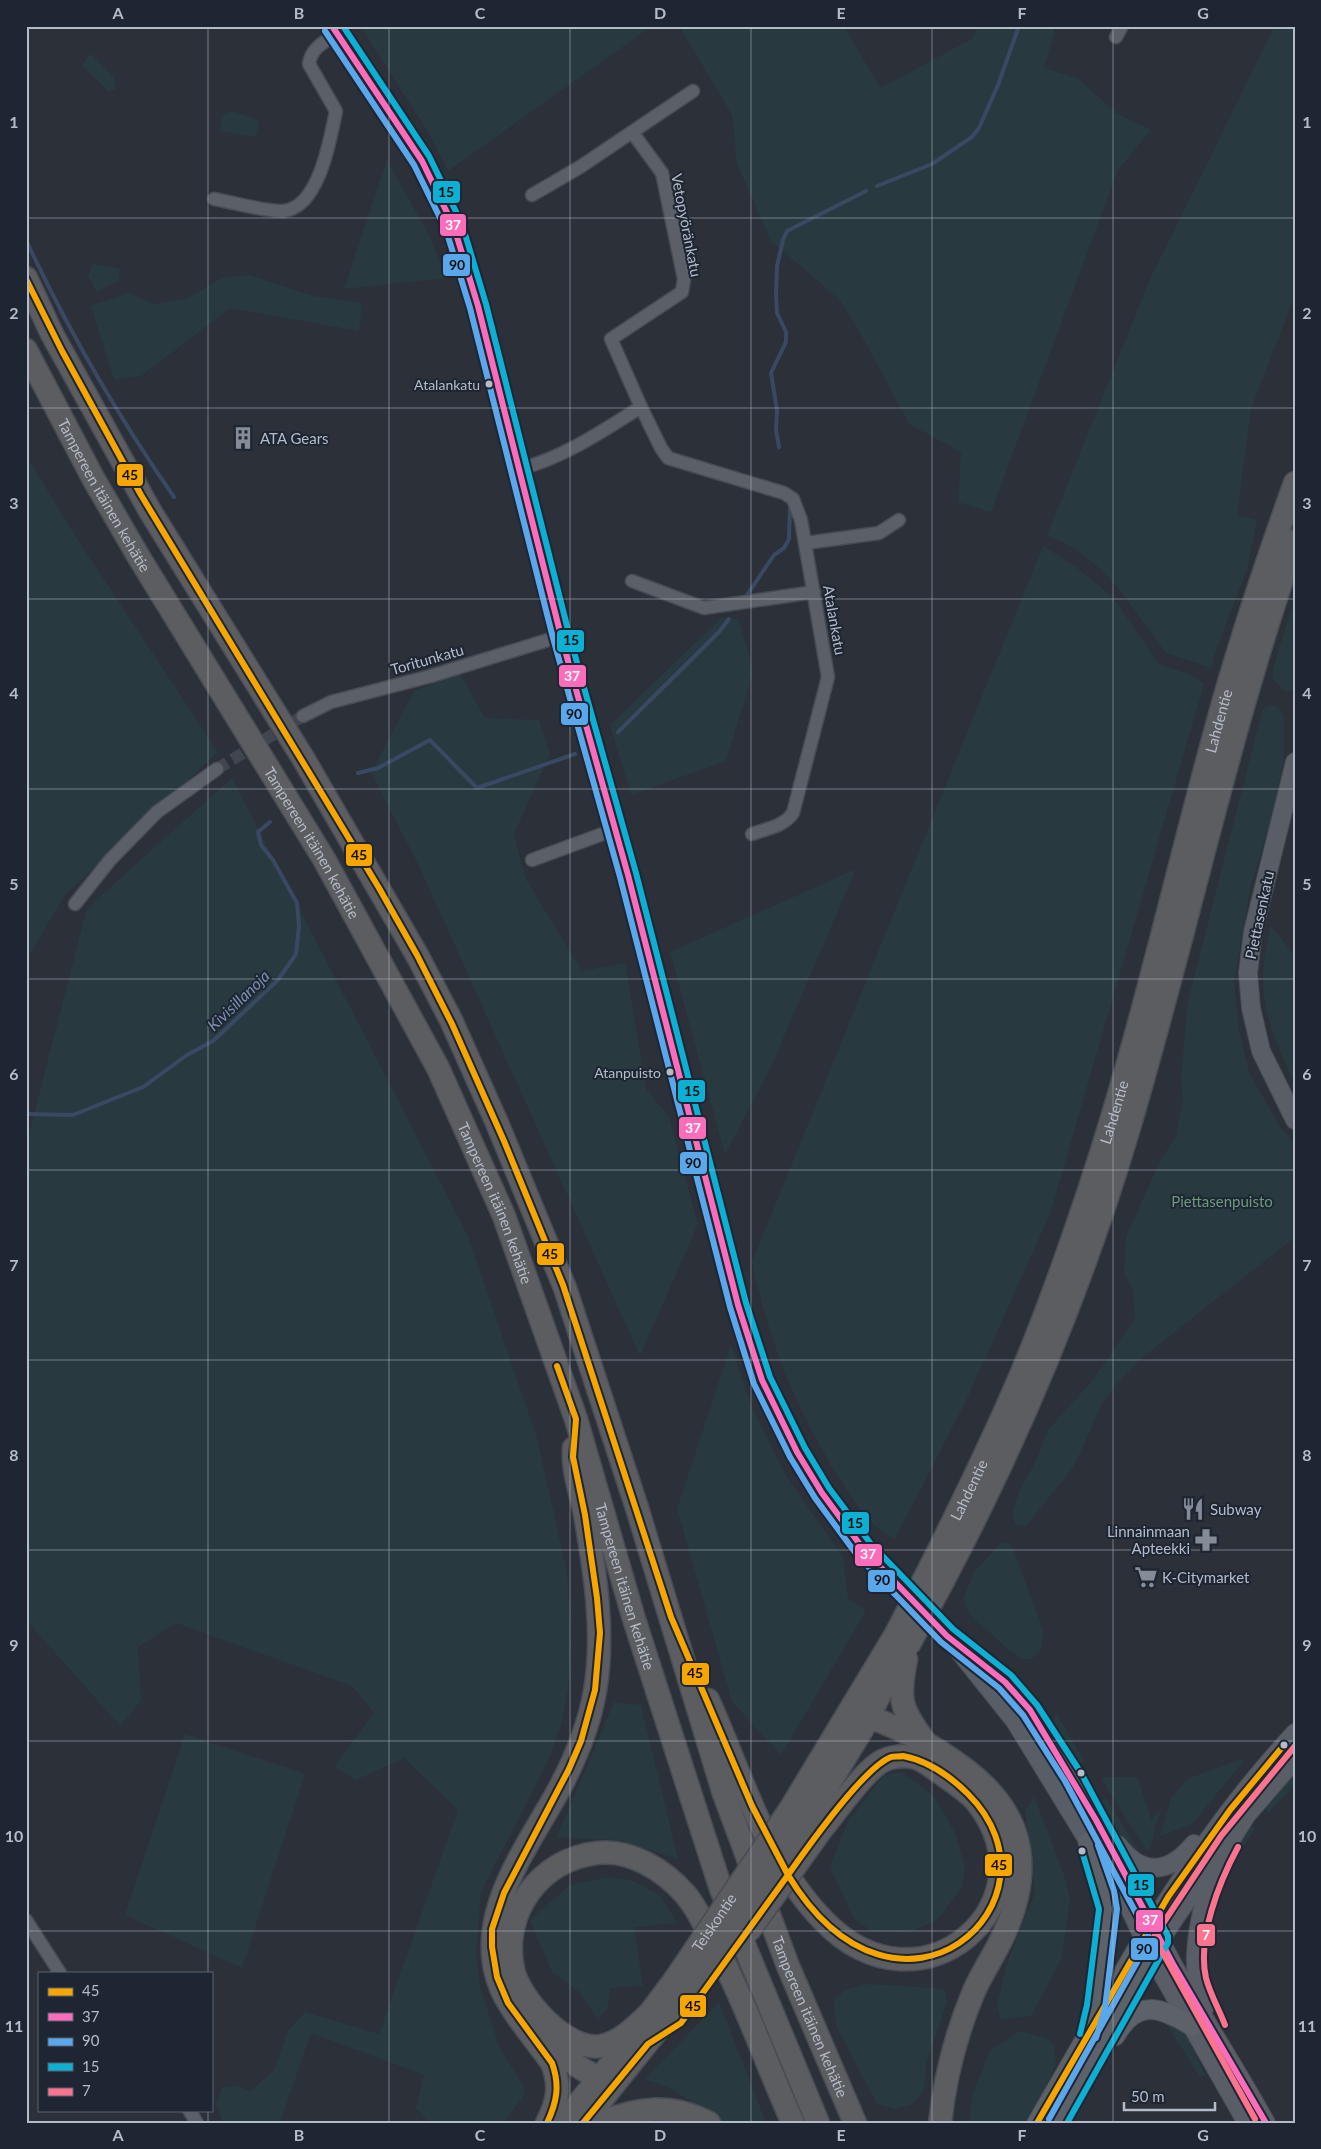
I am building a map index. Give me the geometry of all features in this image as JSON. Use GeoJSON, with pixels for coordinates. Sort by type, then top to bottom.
{"type":"FeatureCollection","features":[{"type":"Feature","properties":{"kind":"highway","name":"Tampereen itäinen kehätie"},"geometry":{"type":"LineString","coordinates":[[26,278],[52,334],[150,511],[303,758],[382,893],[451,1020],[500,1131],[565,1288],[724,1794],[788,1966],[856,2123]]}},
{"type":"Feature","properties":{"kind":"highway","name":"Tampereen itäinen kehätie"},"geometry":{"type":"LineString","coordinates":[[26,350],[93,478],[140,559],[324,859],[438,1068],[504,1216],[576,1419],[634,1619],[721,1889],[818,2123]]}},
{"type":"Feature","properties":{"kind":"highway","name":"Lahdentie"},"geometry":{"type":"LineString","coordinates":[[861,1718],[894,1666],[902,1640],[937,1573],[969,1490],[1028,1359],[1074,1234],[1098,1161],[1151,982],[1219,718],[1244,633],[1295,483]]}},
{"type":"Feature","properties":{"kind":"highway","name":"Lahdentie"},"geometry":{"type":"LineString","coordinates":[[937,1573],[981,1508],[1031,1399],[1062,1324],[1105,1205],[1167,994],[1242,711],[1295,541]]}},
{"type":"Feature","properties":{"kind":"highway"},"geometry":{"type":"LineString","coordinates":[[547,2123],[556,2102],[558,2085],[556,2073],[527,2027],[508,2002],[499,1982],[493,1962],[492,1929],[502,1899],[520,1858],[569,1769],[581,1741],[595,1690],[600,1633],[585,1515],[573,1457],[576,1419]]}},
{"type":"Feature","properties":{"kind":"highway"},"geometry":{"type":"LineString","coordinates":[[666,1605],[760,1826],[793,1883],[822,1920],[850,1943],[870,1953],[905,1960],[922,1959],[941,1954],[967,1938],[980,1924],[990,1908],[997,1890],[1000,1867],[999,1844],[990,1821],[974,1799],[923,1752],[902,1705],[900,1689],[902,1640]]}},
{"type":"Feature","properties":{"kind":"highway"},"geometry":{"type":"LineString","coordinates":[[861,1718],[976,1778],[1004,1807],[1017,1842],[1020,1880],[1014,1907],[1004,1934],[975,1989],[952,2050],[940,2123]]}},
{"type":"Feature","properties":{"kind":"highway","name":"Teiskontie"},"geometry":{"type":"LineString","coordinates":[[562,2123],[648,2044],[689,1989],[807,1819],[861,1718]]}},
{"type":"Feature","properties":{"kind":"highway"},"geometry":{"type":"LineString","coordinates":[[807,1819],[878,1763],[893,1757],[923,1752]]}},
{"type":"Feature","properties":{"kind":"highway"},"geometry":{"type":"LineString","coordinates":[[650,2013],[621,2039],[592,2047],[571,2040],[556,2030],[531,2005],[513,1972],[510,1951],[512,1932],[517,1914],[528,1893],[542,1876],[560,1863],[577,1856],[598,1852],[624,1854],[662,1872],[686,1895],[725,1964],[793,2123]]}},
{"type":"Feature","properties":{"kind":"highway","name":"Teiskontie"},"geometry":{"type":"LineString","coordinates":[[583,2123],[650,2013],[689,1989]]}},
{"type":"Feature","properties":{"kind":"highway"},"geometry":{"type":"LineString","coordinates":[[527,2027],[609,2080]]}},
{"type":"Feature","properties":{"kind":"highway"},"geometry":{"type":"LineString","coordinates":[[601,2123],[629,2112],[660,2108],[686,2114],[709,2123]]}},
{"type":"Feature","properties":{"kind":"main road"},"geometry":{"type":"LineString","coordinates":[[334,30],[417,153],[454,227],[478,306],[561,636],[616,829],[738,1305],[762,1380],[797,1452],[842,1522],[864,1550],[946,1636],[1014,1721],[1130,1909],[1225,2049],[1266,2123]]}},
{"type":"Feature","properties":{"kind":"main road","name":"Piettasenkatu"},"geometry":{"type":"LineString","coordinates":[[1295,762],[1253,932],[1248,973],[1251,1008],[1261,1052],[1295,1120]]}},
{"type":"Feature","properties":{"kind":"main road"},"geometry":{"type":"LineString","coordinates":[[946,1636],[976,1656],[1005,1682],[1030,1710],[1068,1770],[1096,1820],[1192,2026],[1247,2123]]}},
{"type":"Feature","properties":{"kind":"main road"},"geometry":{"type":"LineString","coordinates":[[1057,2123],[1185,1872],[1230,1810],[1295,1733]]}},
{"type":"Feature","properties":{"kind":"main road"},"geometry":{"type":"LineString","coordinates":[[1038,2123],[1091,2031],[1152,1939],[1249,1811],[1295,1759]]}},
{"type":"Feature","properties":{"kind":"main road"},"geometry":{"type":"LineString","coordinates":[[1096,1820],[1125,1854],[1134,1862],[1151,1869],[1174,1863],[1183,1857],[1202,1835],[1230,1810]]}},
{"type":"Feature","properties":{"kind":"main road"},"geometry":{"type":"LineString","coordinates":[[1225,2049],[1197,1977],[1196,1960],[1209,1886],[1219,1861],[1249,1811]]}},
{"type":"Feature","properties":{"kind":"main road"},"geometry":{"type":"LineString","coordinates":[[1088,1842],[1096,1869],[1107,1893],[1108,1909],[1103,1957],[1091,2031]]}},
{"type":"Feature","properties":{"kind":"main road"},"geometry":{"type":"LineString","coordinates":[[1073,2094],[1094,2071],[1122,2024],[1136,2013],[1147,2009],[1158,2009],[1192,2026]]}},
{"type":"Feature","properties":{"kind":"street"},"geometry":{"type":"LineString","coordinates":[[214,199],[282,211],[296,206],[306,199],[315,187],[336,111],[309,64],[310,56],[315,48],[334,30]]}},
{"type":"Feature","properties":{"kind":"street"},"geometry":{"type":"LineString","coordinates":[[532,195],[580,167],[693,91]]}},
{"type":"Feature","properties":{"kind":"street","name":"Vetopyöränkatu"},"geometry":{"type":"LineString","coordinates":[[632,132],[662,173],[684,279],[682,292],[611,339],[641,407]]}},
{"type":"Feature","properties":{"kind":"street"},"geometry":{"type":"LineString","coordinates":[[520,469],[548,461],[571,450],[641,407]]}},
{"type":"Feature","properties":{"kind":"street","name":"Atalankatu"},"geometry":{"type":"LineString","coordinates":[[641,407],[661,448],[668,458],[784,493],[793,499],[806,543],[828,677],[825,694],[793,813],[788,821],[781,825],[752,834]]}},
{"type":"Feature","properties":{"kind":"street"},"geometry":{"type":"LineString","coordinates":[[806,543],[879,533],[900,520]]}},
{"type":"Feature","properties":{"kind":"street"},"geometry":{"type":"LineString","coordinates":[[632,582],[704,608],[814,592]]}},
{"type":"Feature","properties":{"kind":"street","name":"Toritunkatu"},"geometry":{"type":"LineString","coordinates":[[303,716],[331,702],[431,676],[561,636]]}},
{"type":"Feature","properties":{"kind":"street"},"geometry":{"type":"LineString","coordinates":[[75,904],[110,860],[157,812],[217,769]]}},
{"type":"Feature","properties":{"kind":"street"},"geometry":{"type":"LineString","coordinates":[[532,860],[616,829]]}},
{"type":"Feature","properties":{"kind":"street"},"geometry":{"type":"LineString","coordinates":[[26,1920],[59,1972]]}},
{"type":"Feature","properties":{"kind":"green space"},"geometry":{"type":"Polygon","coordinates":[[[366,26],[652,26],[448,171],[430,135],[362,29],[366,26]]]}},
{"type":"Feature","properties":{"kind":"green space"},"geometry":{"type":"Polygon","coordinates":[[[679,26],[843,26],[881,88],[973,38],[977,26],[1056,26],[1044,68],[1077,78],[1118,114],[1151,130],[1118,170],[991,512],[958,502],[961,452],[909,424],[867,345],[840,300],[771,241],[737,164],[732,115],[679,26]]]}},
{"type":"Feature","properties":{"kind":"green space"},"geometry":{"type":"Polygon","coordinates":[[[1275,26],[1295,26],[1295,295],[1251,409],[1237,515],[1257,520],[1247,569],[1213,659],[1212,668],[1166,653],[1120,590],[1097,566],[1074,548],[1047,535],[1150,279],[1275,26]]]}},
{"type":"Feature","properties":{"kind":"green space"},"geometry":{"type":"Polygon","coordinates":[[[89,55],[92,55],[115,78],[116,89],[108,91],[82,66],[89,55]]]}},
{"type":"Feature","properties":{"kind":"green space"},"geometry":{"type":"Polygon","coordinates":[[[233,111],[259,121],[256,137],[220,131],[223,114],[233,111]]]}},
{"type":"Feature","properties":{"kind":"green space"},"geometry":{"type":"Polygon","coordinates":[[[387,160],[431,239],[446,278],[344,289],[387,160]]]}},
{"type":"Feature","properties":{"kind":"green space"},"geometry":{"type":"Polygon","coordinates":[[[93,264],[120,269],[118,281],[97,292],[88,276],[93,264]]]}},
{"type":"Feature","properties":{"kind":"green space"},"geometry":{"type":"Polygon","coordinates":[[[249,275],[313,296],[362,303],[359,331],[230,308],[141,376],[114,380],[91,306],[129,293],[153,304],[188,298],[222,278],[249,275]]]}},
{"type":"Feature","properties":{"kind":"green space"},"geometry":{"type":"Polygon","coordinates":[[[26,455],[74,534],[218,752],[64,896],[26,961],[26,455]]]}},
{"type":"Feature","properties":{"kind":"green space"},"geometry":{"type":"Polygon","coordinates":[[[1043,546],[1072,564],[1107,592],[1117,603],[1159,664],[1191,675],[1204,684],[1050,1214],[965,1403],[895,1539],[878,1529],[859,1507],[811,1429],[786,1376],[776,1349],[752,1262],[1043,546]]]}},
{"type":"Feature","properties":{"kind":"green space"},"geometry":{"type":"Polygon","coordinates":[[[1295,598],[1295,689],[1286,692],[1273,679],[1273,669],[1295,598]]]}},
{"type":"Feature","properties":{"kind":"green space"},"geometry":{"type":"Polygon","coordinates":[[[722,617],[739,620],[753,672],[726,761],[631,795],[610,725],[722,617]]]}},
{"type":"Feature","properties":{"kind":"green space"},"geometry":{"type":"Polygon","coordinates":[[[460,674],[485,718],[539,720],[550,754],[514,834],[525,878],[582,971],[625,963],[646,1089],[669,1117],[698,1224],[640,1356],[419,866],[371,773],[414,691],[460,674]]]}},
{"type":"Feature","properties":{"kind":"green space","name":"Piettasenpuisto"},"geometry":{"type":"Polygon","coordinates":[[[1272,705],[1278,707],[1284,715],[1284,761],[1270,822],[1250,889],[1234,983],[1239,1031],[1249,1072],[1277,1122],[1295,1145],[1295,1237],[1143,1357],[1116,1384],[1102,1404],[1074,1466],[1026,1526],[1015,1524],[1012,1514],[1019,1491],[1035,1463],[1048,1430],[1092,1381],[1135,1319],[1133,1289],[1124,1274],[1126,1237],[1160,1161],[1176,1136],[1183,1099],[1181,1078],[1188,1001],[1260,719],[1264,708],[1272,705]]]}},
{"type":"Feature","properties":{"kind":"green space"},"geometry":{"type":"Polygon","coordinates":[[[232,778],[468,1236],[537,1438],[567,1572],[571,1648],[568,1690],[562,1723],[547,1763],[481,1892],[476,1952],[480,1986],[500,2049],[521,2082],[525,2094],[503,2123],[429,2123],[416,2108],[424,2075],[311,2033],[280,2123],[223,2123],[216,2103],[223,2087],[237,2086],[251,2091],[275,2069],[288,2031],[305,2012],[379,2034],[458,1810],[404,1758],[356,1780],[334,1767],[374,1713],[352,1686],[176,1623],[138,1647],[141,1701],[120,1726],[26,1620],[26,1146],[87,908],[232,778]]]}},
{"type":"Feature","properties":{"kind":"green space"},"geometry":{"type":"Polygon","coordinates":[[[856,869],[773,1062],[725,1155],[670,952],[856,869]]]}},
{"type":"Feature","properties":{"kind":"green space"},"geometry":{"type":"Polygon","coordinates":[[[1270,925],[1295,956],[1295,1086],[1274,1034],[1265,1002],[1263,973],[1270,925]]]}},
{"type":"Feature","properties":{"kind":"green space"},"geometry":{"type":"Polygon","coordinates":[[[731,1345],[751,1405],[785,1474],[843,1557],[848,1598],[866,1611],[781,1755],[732,1702],[677,1509],[731,1345]]]}},
{"type":"Feature","properties":{"kind":"green space"},"geometry":{"type":"Polygon","coordinates":[[[1008,1542],[1013,1548],[1044,1633],[1041,1650],[1032,1659],[1023,1659],[1010,1651],[969,1614],[963,1599],[974,1572],[1001,1543],[1008,1542]]]}},
{"type":"Feature","properties":{"kind":"green space"},"geometry":{"type":"Polygon","coordinates":[[[614,1702],[641,1705],[678,1859],[618,1840],[557,1837],[614,1702]]]}},
{"type":"Feature","properties":{"kind":"green space"},"geometry":{"type":"Polygon","coordinates":[[[1056,1712],[1084,1761],[1078,1765],[1052,1730],[1056,1712]]]}},
{"type":"Feature","properties":{"kind":"green space"},"geometry":{"type":"Polygon","coordinates":[[[185,1734],[305,1774],[242,1968],[125,1915],[185,1734]]]}},
{"type":"Feature","properties":{"kind":"green space"},"geometry":{"type":"Polygon","coordinates":[[[1242,1759],[1243,1762],[1192,1824],[1160,1836],[1171,1798],[1187,1779],[1242,1759]]]}},
{"type":"Feature","properties":{"kind":"green space"},"geometry":{"type":"Polygon","coordinates":[[[902,1772],[934,1796],[955,1833],[965,1866],[962,1887],[938,1919],[908,1933],[872,1931],[854,1919],[830,1867],[848,1821],[884,1775],[902,1772]]]}},
{"type":"Feature","properties":{"kind":"green space"},"geometry":{"type":"Polygon","coordinates":[[[1295,1772],[1295,1785],[1268,1813],[1264,1808],[1295,1772]]]}},
{"type":"Feature","properties":{"kind":"green space"},"geometry":{"type":"Polygon","coordinates":[[[1105,1777],[1137,1777],[1151,1819],[1160,1811],[1150,1849],[1147,1851],[1102,1780],[1105,1777]]]}},
{"type":"Feature","properties":{"kind":"green space"},"geometry":{"type":"Polygon","coordinates":[[[1034,1796],[1064,1875],[1070,1899],[1062,1958],[1031,2016],[1001,2020],[997,2006],[1006,1966],[1035,1892],[1025,1811],[1034,1796]]]}},
{"type":"Feature","properties":{"kind":"green space"},"geometry":{"type":"Polygon","coordinates":[[[1106,1798],[1144,1859],[1116,1838],[1100,1802],[1106,1798]]]}},
{"type":"Feature","properties":{"kind":"green space"},"geometry":{"type":"Polygon","coordinates":[[[1250,1824],[1255,1829],[1224,1875],[1210,1925],[1207,1927],[1213,1884],[1250,1824]]]}},
{"type":"Feature","properties":{"kind":"green space"},"geometry":{"type":"Polygon","coordinates":[[[608,1877],[633,1881],[660,1895],[677,1923],[634,1927],[643,1986],[610,1988],[608,2008],[598,2019],[579,1992],[552,1972],[530,1920],[570,1885],[608,1877]]]}},
{"type":"Feature","properties":{"kind":"green space"},"geometry":{"type":"Polygon","coordinates":[[[868,1984],[945,1990],[947,2001],[926,2064],[924,2091],[912,2104],[895,2109],[877,2104],[836,2026],[834,2000],[845,1990],[868,1984]]]}},
{"type":"Feature","properties":{"kind":"green space"},"geometry":{"type":"Polygon","coordinates":[[[719,2002],[766,2123],[724,2123],[670,2088],[645,2079],[719,2002]]]}},
{"type":"Feature","properties":{"kind":"green space"},"geometry":{"type":"Polygon","coordinates":[[[1163,2019],[1185,2032],[1205,2075],[1200,2077],[1163,2019]]]}},
{"type":"Feature","properties":{"kind":"green space"},"geometry":{"type":"Polygon","coordinates":[[[1020,2031],[1046,2038],[1054,2045],[1056,2064],[1030,2123],[969,2123],[973,2093],[990,2051],[1020,2031]]]}},
{"type":"Feature","properties":{"kind":"waterway"},"geometry":{"type":"LineString","coordinates":[[877,186],[932,164],[972,137],[979,128],[998,85],[1019,26]]}},
{"type":"Feature","properties":{"kind":"waterway"},"geometry":{"type":"LineString","coordinates":[[779,447],[776,430],[777,410],[771,373],[786,342],[786,332],[777,313],[776,295],[777,266],[783,240],[787,231],[866,191]]}},
{"type":"Feature","properties":{"kind":"waterway"},"geometry":{"type":"LineString","coordinates":[[26,240],[94,372],[174,497]]}},
{"type":"Feature","properties":{"kind":"waterway"},"geometry":{"type":"LineString","coordinates":[[745,598],[774,555],[784,548],[789,539],[790,508]]}},
{"type":"Feature","properties":{"kind":"waterway"},"geometry":{"type":"LineString","coordinates":[[618,732],[719,632],[729,619]]}},
{"type":"Feature","properties":{"kind":"waterway","name":"Kivisillanoja"},"geometry":{"type":"LineString","coordinates":[[358,773],[378,768],[430,740],[477,788],[575,754]]}},
{"type":"Feature","properties":{"kind":"waterway","name":"Kivisillanoja"},"geometry":{"type":"LineString","coordinates":[[26,1114],[73,1115],[143,1087],[187,1055],[213,1041],[278,980],[296,954],[299,926],[297,903],[273,860],[261,845],[258,832],[270,822]]}},
{"type":"Feature","properties":{"kind":"tunnel"},"geometry":{"type":"LineString","coordinates":[[217,769],[303,716]]}},
{"type":"Feature","properties":{"kind":"transit line","name":"37"},"geometry":{"type":"LineString","coordinates":[[332,26],[422,161],[454,227],[478,306],[561,636],[628,875],[738,1305],[762,1380],[797,1452],[822,1493],[864,1550],[947,1636],[1005,1682],[1030,1710],[1096,1820],[1173,1964],[1266,2123]]}},
{"type":"Feature","properties":{"kind":"transit line","name":"15"},"geometry":{"type":"LineString","coordinates":[[343,26],[429,156],[462,224],[486,304],[569,634],[636,873],[746,1303],[770,1377],[805,1448],[829,1488],[871,1544],[953,1629],[1011,1675],[1037,1705],[1081,1773],[1168,1936],[1168,1943],[1067,2123]]}},
{"type":"Feature","properties":{"kind":"transit line","name":"90"},"geometry":{"type":"LineString","coordinates":[[325,31],[414,165],[446,230],[470,308],[553,638],[620,877],[730,1307],[754,1384],[790,1457],[815,1498],[857,1555],[941,1642],[999,1688],[1023,1715],[1065,1781],[1150,1939],[1049,2119]]}},
{"type":"Feature","properties":{"kind":"transit line","name":"45"},"geometry":{"type":"LineString","coordinates":[[26,279],[62,351],[141,495],[379,888],[417,955],[452,1024],[504,1141],[563,1285],[671,1617],[752,1806],[788,1875]]}},
{"type":"Feature","properties":{"kind":"transit line","name":"45"},"geometry":{"type":"LineString","coordinates":[[547,2123],[555,2101],[557,2086],[552,2063],[508,2003],[497,1977],[492,1947],[492,1929],[504,1893],[569,1769],[581,1741],[595,1690],[600,1633],[597,1598],[585,1515],[573,1457],[576,1419],[557,1366]]}},
{"type":"Feature","properties":{"kind":"transit line","name":"45"},"geometry":{"type":"LineString","coordinates":[[1037,2123],[1168,1897],[1230,1810],[1284,1745]]}},
{"type":"Feature","properties":{"kind":"transit line","name":"7"},"geometry":{"type":"LineString","coordinates":[[1255,2119],[1154,1937],[1221,1836],[1295,1746]]}},
{"type":"Feature","properties":{"kind":"transit line","name":"45"},"geometry":{"type":"LineString","coordinates":[[903,1756],[930,1765],[968,1794],[995,1835],[1000,1877],[987,1914],[959,1943],[922,1958],[878,1954],[832,1928],[788,1875],[836,1810],[866,1776],[879,1764],[891,1757],[903,1756]]}},
{"type":"Feature","properties":{"kind":"transit line","name":"90"},"geometry":{"type":"LineString","coordinates":[[1096,2038],[1105,2008],[1117,1909],[1114,1891],[1098,1845]]}},
{"type":"Feature","properties":{"kind":"transit line","name":"7"},"geometry":{"type":"LineString","coordinates":[[1225,2025],[1206,1978],[1205,1946],[1207,1928],[1217,1893],[1238,1847]]}},
{"type":"Feature","properties":{"kind":"transit line","name":"15"},"geometry":{"type":"LineString","coordinates":[[1080,2034],[1087,2005],[1099,1909],[1082,1851]]}},
{"type":"Feature","properties":{"kind":"transit line","name":"45"},"geometry":{"type":"LineString","coordinates":[[583,2123],[648,2044],[681,2023],[788,1875]]}},
{"type":"Feature","properties":{"kind":"place","name":"Atalankatu"},"geometry":{"type":"Point","coordinates":[489,384]}},
{"type":"Feature","properties":{"kind":"place","name":"ATA Gears"},"geometry":{"type":"Point","coordinates":[243,438]}},
{"type":"Feature","properties":{"kind":"place","name":"Atanpuisto"},"geometry":{"type":"Point","coordinates":[670,1072]}},
{"type":"Feature","properties":{"kind":"place","name":"Subway"},"geometry":{"type":"Point","coordinates":[1193,1509]}},
{"type":"Feature","properties":{"kind":"place","name":"Linnainmaan Apteekki"},"geometry":{"type":"Point","coordinates":[1206,1540]}},
{"type":"Feature","properties":{"kind":"place","name":"K-Citymarket"},"geometry":{"type":"Point","coordinates":[1146,1577]}}]}
